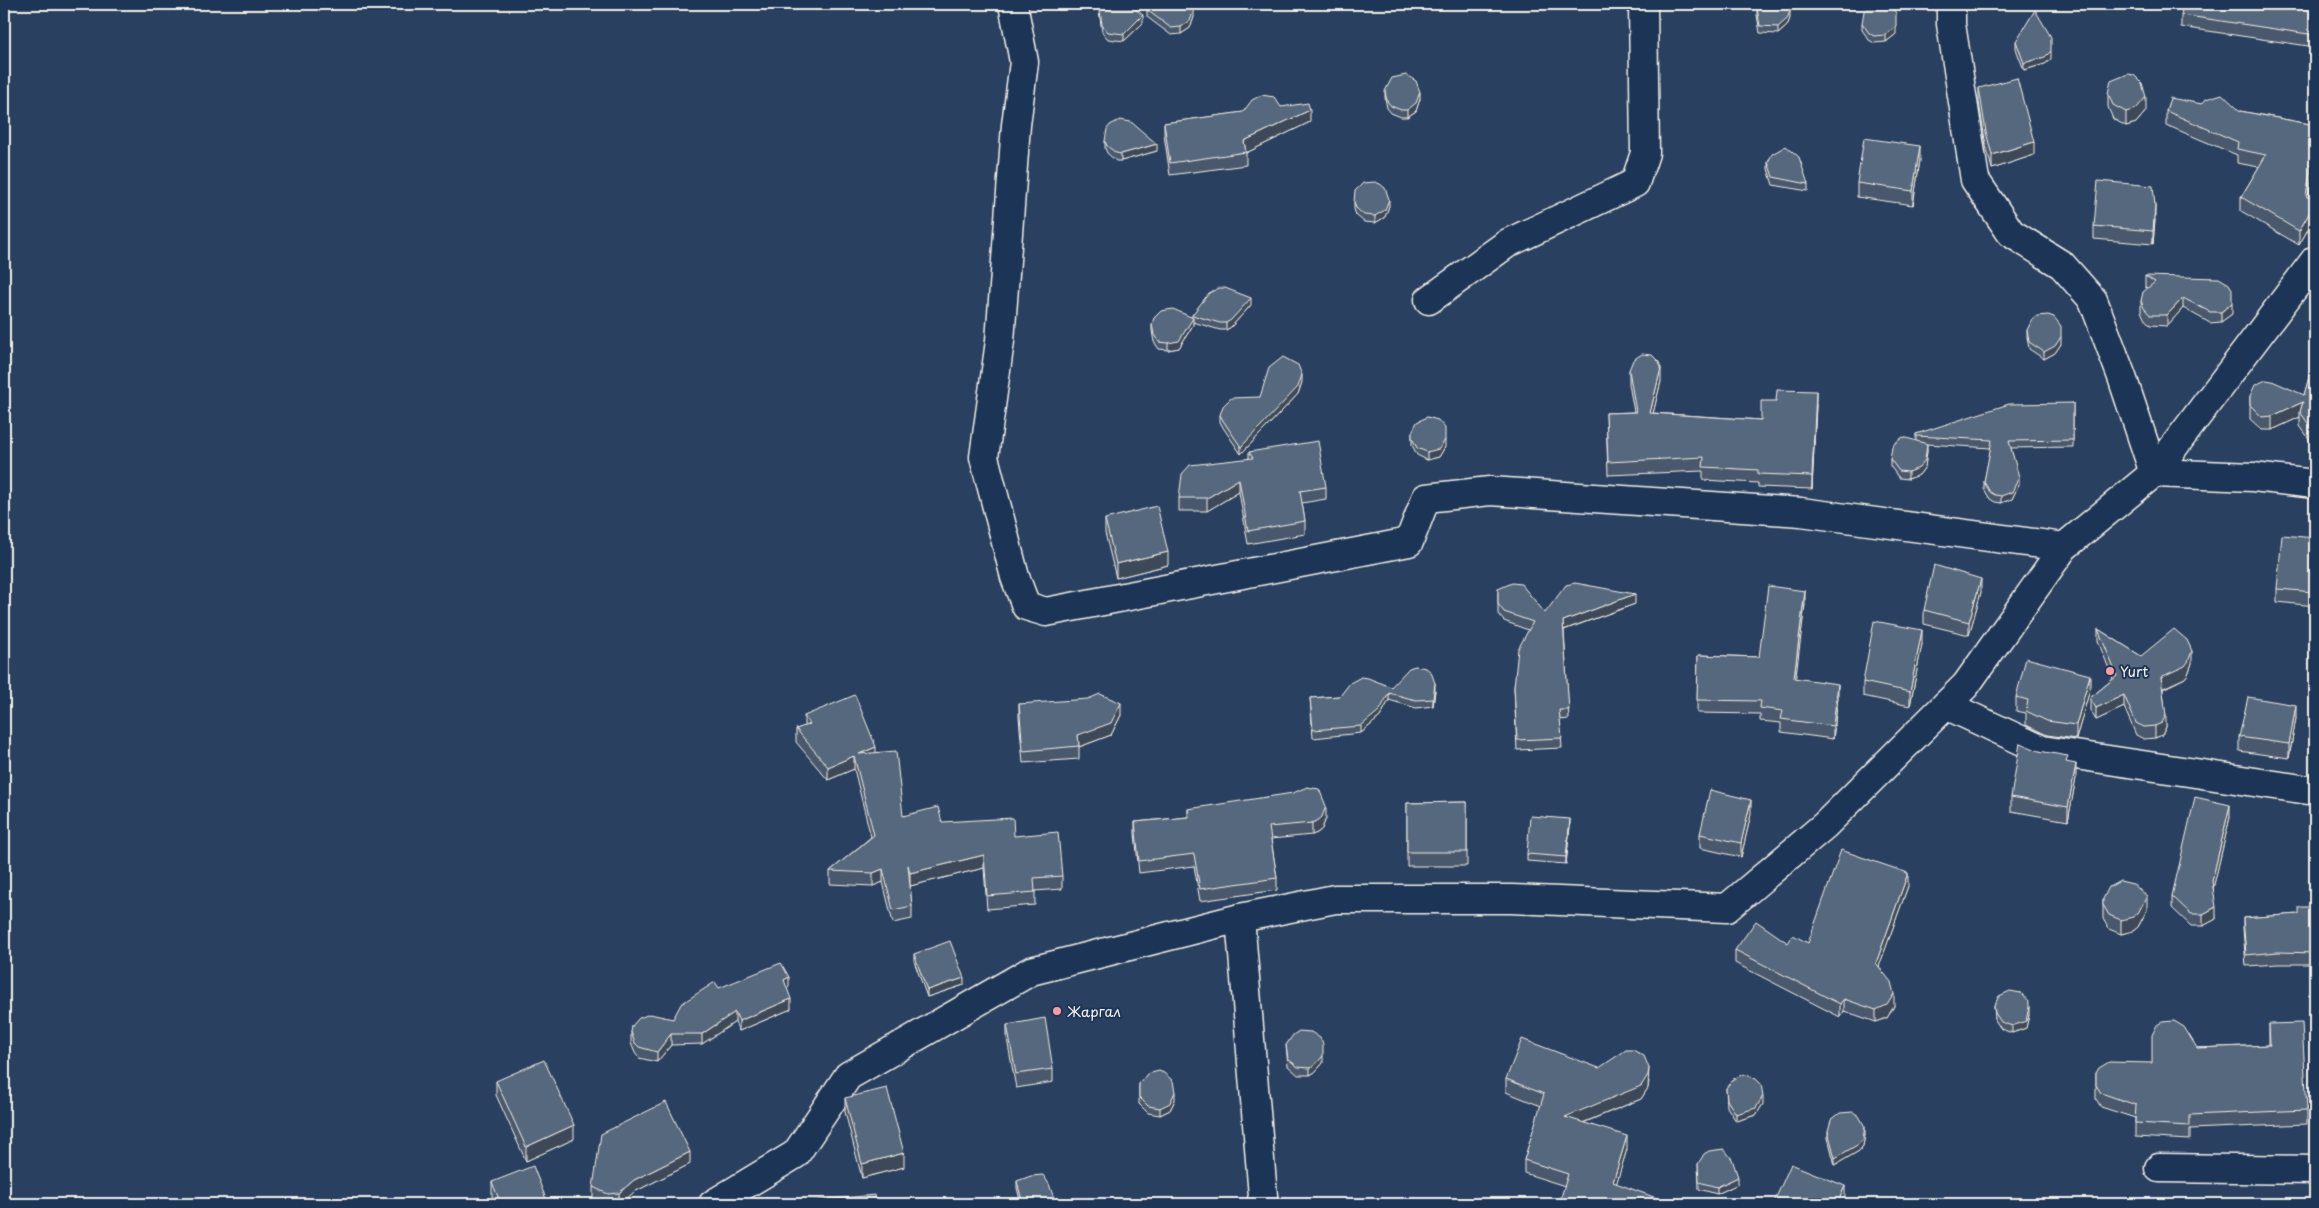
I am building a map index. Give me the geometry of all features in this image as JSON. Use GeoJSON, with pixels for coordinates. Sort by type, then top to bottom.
{"type":"FeatureCollection","features":[{"type":"Feature","properties":{"kind":"street"},"geometry":{"type":"LineString","coordinates":[[1013,4],[1024,62],[1016,125],[1000,341],[984,457],[1015,577],[1026,606],[1046,612],[1409,542],[1426,498],[1490,491],[1801,512],[2064,547]]}},
{"type":"Feature","properties":{"kind":"street"},"geometry":{"type":"LineString","coordinates":[[1429,300],[1508,243],[1635,183],[1645,153],[1643,4]]}},
{"type":"Feature","properties":{"kind":"street"},"geometry":{"type":"LineString","coordinates":[[1951,4],[1952,24],[1975,180],[2011,232],[2062,264],[2092,300],[2122,377],[2154,473]]}},
{"type":"Feature","properties":{"kind":"street"},"geometry":{"type":"LineString","coordinates":[[713,1204],[796,1154],[848,1076],[1031,971],[1240,918],[1335,899],[1511,899],[1727,908],[1825,825],[1966,685],[2064,547],[2154,473],[2315,260]]}},
{"type":"Feature","properties":{"kind":"street"},"geometry":{"type":"LineString","coordinates":[[2154,473],[2254,477],[2315,484]]}},
{"type":"Feature","properties":{"kind":"street"},"geometry":{"type":"LineString","coordinates":[[1946,705],[2042,750],[2315,790]]}},
{"type":"Feature","properties":{"kind":"street"},"geometry":{"type":"LineString","coordinates":[[1240,918],[1263,1196],[1262,1204]]}},
{"type":"Feature","properties":{"kind":"street"},"geometry":{"type":"LineString","coordinates":[[2159,1168],[2315,1170]]}},
{"type":"Feature","properties":{"kind":"building"},"geometry":{"type":"Polygon","coordinates":[[[1099,4],[1129,4],[1143,15],[1124,34],[1108,32],[1102,25],[1099,4]]]}},
{"type":"Feature","properties":{"kind":"building"},"geometry":{"type":"Polygon","coordinates":[[[1157,4],[1190,4],[1194,10],[1190,21],[1181,27],[1171,28],[1147,10],[1157,4]]]}},
{"type":"Feature","properties":{"kind":"building"},"geometry":{"type":"Polygon","coordinates":[[[1759,4],[1788,4],[1790,11],[1787,19],[1778,27],[1760,26],[1757,8],[1759,4]]]}},
{"type":"Feature","properties":{"kind":"building"},"geometry":{"type":"Polygon","coordinates":[[[1871,4],[1889,4],[1896,13],[1896,26],[1886,35],[1874,36],[1869,33],[1862,23],[1864,11],[1871,4]]]}},
{"type":"Feature","properties":{"kind":"building"},"geometry":{"type":"Polygon","coordinates":[[[2183,4],[2315,4],[2315,35],[2181,15],[2183,4]]]}},
{"type":"Feature","properties":{"kind":"building"},"geometry":{"type":"Polygon","coordinates":[[[2035,10],[2051,37],[2051,51],[2045,57],[2024,63],[2016,41],[2035,10]]]}},
{"type":"Feature","properties":{"kind":"building"},"geometry":{"type":"Polygon","coordinates":[[[2128,74],[2134,75],[2142,83],[2146,97],[2136,109],[2126,112],[2113,105],[2108,93],[2111,81],[2128,74]]]}},
{"type":"Feature","properties":{"kind":"building"},"geometry":{"type":"Polygon","coordinates":[[[1406,75],[1416,81],[1420,92],[1416,103],[1407,110],[1401,110],[1391,106],[1387,101],[1385,91],[1392,78],[1406,75]]]}},
{"type":"Feature","properties":{"kind":"building"},"geometry":{"type":"Polygon","coordinates":[[[2017,78],[2034,142],[1992,155],[1986,132],[1979,88],[2017,78]]]}},
{"type":"Feature","properties":{"kind":"building"},"geometry":{"type":"Polygon","coordinates":[[[2222,94],[2240,111],[2315,125],[2315,144],[2306,196],[2315,203],[2299,231],[2241,197],[2266,155],[2237,149],[2238,142],[2166,111],[2170,98],[2202,104],[2206,99],[2222,94]]]}},
{"type":"Feature","properties":{"kind":"building"},"geometry":{"type":"Polygon","coordinates":[[[1262,95],[1274,97],[1281,107],[1308,103],[1310,110],[1244,141],[1246,152],[1170,163],[1164,123],[1243,112],[1252,100],[1262,95]]]}},
{"type":"Feature","properties":{"kind":"building"},"geometry":{"type":"Polygon","coordinates":[[[1120,120],[1131,122],[1157,144],[1121,154],[1116,153],[1107,146],[1105,141],[1107,129],[1110,125],[1120,120]]]}},
{"type":"Feature","properties":{"kind":"building"},"geometry":{"type":"Polygon","coordinates":[[[1864,138],[1920,146],[1913,191],[1857,183],[1864,138]]]}},
{"type":"Feature","properties":{"kind":"building"},"geometry":{"type":"Polygon","coordinates":[[[1786,146],[1799,157],[1808,184],[1773,177],[1768,162],[1772,154],[1786,146]]]}},
{"type":"Feature","properties":{"kind":"building"},"geometry":{"type":"Polygon","coordinates":[[[2098,181],[2153,186],[2155,206],[2153,231],[2094,226],[2098,181]]]}},
{"type":"Feature","properties":{"kind":"building"},"geometry":{"type":"Polygon","coordinates":[[[1375,182],[1385,188],[1389,199],[1385,210],[1375,216],[1364,215],[1356,208],[1354,202],[1355,191],[1363,183],[1375,182]]]}},
{"type":"Feature","properties":{"kind":"building"},"geometry":{"type":"Polygon","coordinates":[[[2145,276],[2219,278],[2229,284],[2232,289],[2232,303],[2221,312],[2210,312],[2183,298],[2167,315],[2150,315],[2141,301],[2143,292],[2155,282],[2145,276]]]}},
{"type":"Feature","properties":{"kind":"building"},"geometry":{"type":"Polygon","coordinates":[[[1219,288],[1225,288],[1251,298],[1226,323],[1192,315],[1209,293],[1219,288]]]}},
{"type":"Feature","properties":{"kind":"building"},"geometry":{"type":"Polygon","coordinates":[[[1173,309],[1193,318],[1179,341],[1159,342],[1154,335],[1152,324],[1154,318],[1161,311],[1173,309]]]}},
{"type":"Feature","properties":{"kind":"building"},"geometry":{"type":"Polygon","coordinates":[[[2048,315],[2054,317],[2061,326],[2061,337],[2055,346],[2044,352],[2029,342],[2027,330],[2032,320],[2037,316],[2048,315]]]}},
{"type":"Feature","properties":{"kind":"building"},"geometry":{"type":"Polygon","coordinates":[[[1642,354],[1652,355],[1659,362],[1661,368],[1650,413],[1761,420],[1761,401],[1776,401],[1777,390],[1816,391],[1812,476],[1758,474],[1758,470],[1703,467],[1704,457],[1608,462],[1606,413],[1636,412],[1629,370],[1633,360],[1642,354]]]}},
{"type":"Feature","properties":{"kind":"building"},"geometry":{"type":"Polygon","coordinates":[[[2315,356],[2315,433],[2300,412],[2303,402],[2272,416],[2262,417],[2250,405],[2250,396],[2255,385],[2266,380],[2304,395],[2315,356]]]}},
{"type":"Feature","properties":{"kind":"building"},"geometry":{"type":"Polygon","coordinates":[[[1283,357],[1298,365],[1302,375],[1298,387],[1241,447],[1220,415],[1223,406],[1231,398],[1260,397],[1269,368],[1283,357]]]}},
{"type":"Feature","properties":{"kind":"building"},"geometry":{"type":"Polygon","coordinates":[[[2073,403],[2073,440],[2009,441],[2019,477],[2012,492],[2001,496],[1990,492],[1984,482],[1992,440],[1916,436],[1916,434],[2009,404],[2073,403]]]}},
{"type":"Feature","properties":{"kind":"building"},"geometry":{"type":"Polygon","coordinates":[[[1427,417],[1438,420],[1445,428],[1445,440],[1439,449],[1427,452],[1417,448],[1412,438],[1412,432],[1417,422],[1427,417]]]}},
{"type":"Feature","properties":{"kind":"building"},"geometry":{"type":"Polygon","coordinates":[[[1903,437],[1927,444],[1925,460],[1919,468],[1908,472],[1899,471],[1890,459],[1892,447],[1903,437]]]}},
{"type":"Feature","properties":{"kind":"building"},"geometry":{"type":"Polygon","coordinates":[[[1318,441],[1326,487],[1300,491],[1305,521],[1248,531],[1239,479],[1207,498],[1179,498],[1182,474],[1190,465],[1253,458],[1249,452],[1318,441]]]}},
{"type":"Feature","properties":{"kind":"building"},"geometry":{"type":"Polygon","coordinates":[[[1157,506],[1168,552],[1116,564],[1105,519],[1157,506]]]}},
{"type":"Feature","properties":{"kind":"building"},"geometry":{"type":"Polygon","coordinates":[[[2282,535],[2315,538],[2315,592],[2277,589],[2282,535]]]}},
{"type":"Feature","properties":{"kind":"building"},"geometry":{"type":"Polygon","coordinates":[[[1934,565],[1981,579],[1969,622],[1924,610],[1934,565]]]}},
{"type":"Feature","properties":{"kind":"building"},"geometry":{"type":"Polygon","coordinates":[[[1512,583],[1521,584],[1545,613],[1566,585],[1575,583],[1635,594],[1563,621],[1569,710],[1559,710],[1562,738],[1517,740],[1514,687],[1518,649],[1533,622],[1504,612],[1498,604],[1498,589],[1512,583]]]}},
{"type":"Feature","properties":{"kind":"building"},"geometry":{"type":"Polygon","coordinates":[[[1768,586],[1805,591],[1794,678],[1838,684],[1833,726],[1781,719],[1783,711],[1760,708],[1761,701],[1697,700],[1698,655],[1759,657],[1768,586]]]}},
{"type":"Feature","properties":{"kind":"building"},"geometry":{"type":"Polygon","coordinates":[[[1874,621],[1922,630],[1910,692],[1863,682],[1874,621]]]}},
{"type":"Feature","properties":{"kind":"building"},"geometry":{"type":"Polygon","coordinates":[[[2098,629],[2141,656],[2174,629],[2187,640],[2192,651],[2188,662],[2185,666],[2161,677],[2166,715],[2162,723],[2144,727],[2136,723],[2124,695],[2096,708],[2090,698],[2117,676],[2098,629]]]}},
{"type":"Feature","properties":{"kind":"building"},"geometry":{"type":"Polygon","coordinates":[[[2026,658],[2090,675],[2076,725],[2047,721],[2026,711],[2028,700],[2016,697],[2026,658]]]}},
{"type":"Feature","properties":{"kind":"building"},"geometry":{"type":"Polygon","coordinates":[[[1415,666],[1426,668],[1431,672],[1435,683],[1433,699],[1416,700],[1389,693],[1380,710],[1361,726],[1313,730],[1310,698],[1340,696],[1350,683],[1361,677],[1391,687],[1409,668],[1415,666]]]}},
{"type":"Feature","properties":{"kind":"building"},"geometry":{"type":"Polygon","coordinates":[[[1100,694],[1121,703],[1111,723],[1078,735],[1079,746],[1023,751],[1019,704],[1088,699],[1100,694]]]}},
{"type":"Feature","properties":{"kind":"building"},"geometry":{"type":"Polygon","coordinates":[[[855,695],[876,747],[859,754],[896,751],[903,816],[938,807],[942,822],[1013,818],[1014,836],[1058,832],[1062,876],[1034,878],[1035,892],[987,896],[984,855],[910,873],[908,865],[912,906],[893,910],[883,869],[873,873],[830,871],[874,835],[854,756],[828,767],[796,729],[810,724],[804,716],[855,695]]]}},
{"type":"Feature","properties":{"kind":"building"},"geometry":{"type":"Polygon","coordinates":[[[2248,697],[2296,705],[2289,744],[2239,737],[2248,697]]]}},
{"type":"Feature","properties":{"kind":"building"},"geometry":{"type":"Polygon","coordinates":[[[2020,743],[2039,751],[2068,756],[2066,762],[2076,764],[2068,807],[2011,797],[2020,743]]]}},
{"type":"Feature","properties":{"kind":"building"},"geometry":{"type":"Polygon","coordinates":[[[1307,787],[1319,789],[1326,806],[1322,817],[1312,823],[1269,827],[1277,878],[1200,889],[1194,854],[1139,861],[1135,822],[1189,817],[1188,809],[1293,793],[1307,787]]]}},
{"type":"Feature","properties":{"kind":"building"},"geometry":{"type":"Polygon","coordinates":[[[1710,790],[1751,800],[1741,843],[1700,834],[1710,790]]]}},
{"type":"Feature","properties":{"kind":"building"},"geometry":{"type":"Polygon","coordinates":[[[2195,797],[2230,805],[2212,881],[2216,907],[2203,914],[2191,914],[2172,896],[2195,797]]]}},
{"type":"Feature","properties":{"kind":"building"},"geometry":{"type":"Polygon","coordinates":[[[1467,802],[1467,852],[1407,852],[1407,803],[1467,802]]]}},
{"type":"Feature","properties":{"kind":"building"},"geometry":{"type":"Polygon","coordinates":[[[1530,816],[1570,819],[1566,857],[1527,854],[1530,816]]]}},
{"type":"Feature","properties":{"kind":"building"},"geometry":{"type":"Polygon","coordinates":[[[1841,850],[1908,873],[1876,963],[1891,982],[1894,994],[1887,1005],[1876,1010],[1844,999],[1840,1004],[1735,950],[1756,921],[1788,943],[1793,935],[1808,943],[1841,850]]]}},
{"type":"Feature","properties":{"kind":"building"},"geometry":{"type":"Polygon","coordinates":[[[2120,881],[2133,884],[2147,896],[2138,913],[2133,917],[2121,920],[2109,915],[2103,905],[2103,899],[2109,887],[2120,881]]]}},
{"type":"Feature","properties":{"kind":"building"},"geometry":{"type":"Polygon","coordinates":[[[2299,907],[2315,907],[2315,953],[2278,952],[2246,955],[2243,918],[2299,914],[2299,907]]]}},
{"type":"Feature","properties":{"kind":"building"},"geometry":{"type":"Polygon","coordinates":[[[950,941],[964,978],[927,990],[914,954],[950,941]]]}},
{"type":"Feature","properties":{"kind":"building"},"geometry":{"type":"Polygon","coordinates":[[[781,963],[789,977],[784,980],[791,999],[739,1021],[735,1012],[702,1034],[671,1034],[657,1052],[639,1047],[635,1043],[631,1032],[632,1026],[639,1018],[650,1014],[673,1019],[681,1004],[715,982],[719,988],[781,963]]]}},
{"type":"Feature","properties":{"kind":"building"},"geometry":{"type":"Polygon","coordinates":[[[2010,991],[2021,993],[2029,1002],[2026,1021],[2012,1026],[2001,1022],[1995,1013],[1994,1006],[1999,996],[2010,991]]]}},
{"type":"Feature","properties":{"kind":"building"},"geometry":{"type":"Polygon","coordinates":[[[1045,1018],[1053,1069],[1016,1074],[1007,1025],[1045,1018]]]}},
{"type":"Feature","properties":{"kind":"building"},"geometry":{"type":"Polygon","coordinates":[[[2174,1021],[2184,1027],[2197,1048],[2270,1045],[2269,1024],[2302,1023],[2307,1110],[2190,1115],[2190,1126],[2135,1123],[2136,1105],[2101,1093],[2096,1085],[2096,1073],[2099,1068],[2109,1062],[2152,1063],[2152,1035],[2157,1025],[2162,1022],[2174,1021]]]}},
{"type":"Feature","properties":{"kind":"building"},"geometry":{"type":"Polygon","coordinates":[[[1299,1031],[1311,1032],[1320,1038],[1323,1044],[1323,1056],[1310,1068],[1298,1067],[1288,1059],[1286,1045],[1293,1035],[1299,1031]]]}},
{"type":"Feature","properties":{"kind":"building"},"geometry":{"type":"Polygon","coordinates":[[[1522,1039],[1599,1068],[1626,1050],[1633,1050],[1644,1056],[1649,1068],[1648,1075],[1641,1086],[1565,1117],[1627,1136],[1613,1182],[1669,1204],[1559,1204],[1568,1174],[1524,1160],[1544,1094],[1506,1079],[1522,1039]]]}},
{"type":"Feature","properties":{"kind":"building"},"geometry":{"type":"Polygon","coordinates":[[[544,1060],[574,1125],[526,1147],[496,1081],[544,1060]]]}},
{"type":"Feature","properties":{"kind":"building"},"geometry":{"type":"Polygon","coordinates":[[[1159,1071],[1173,1081],[1175,1092],[1170,1103],[1160,1108],[1148,1106],[1139,1097],[1139,1084],[1147,1074],[1159,1071]]]}},
{"type":"Feature","properties":{"kind":"building"},"geometry":{"type":"Polygon","coordinates":[[[1744,1074],[1756,1079],[1761,1084],[1763,1096],[1756,1108],[1736,1114],[1727,1100],[1726,1088],[1733,1079],[1744,1074]]]}},
{"type":"Feature","properties":{"kind":"building"},"geometry":{"type":"Polygon","coordinates":[[[887,1088],[904,1153],[862,1164],[845,1098],[887,1088]]]}},
{"type":"Feature","properties":{"kind":"building"},"geometry":{"type":"Polygon","coordinates":[[[666,1102],[690,1152],[634,1180],[619,1193],[608,1194],[593,1187],[601,1134],[666,1102]]]}},
{"type":"Feature","properties":{"kind":"building"},"geometry":{"type":"Polygon","coordinates":[[[1853,1112],[1859,1116],[1865,1127],[1863,1139],[1859,1144],[1835,1158],[1828,1131],[1831,1120],[1840,1113],[1853,1112]]]}},
{"type":"Feature","properties":{"kind":"building"},"geometry":{"type":"Polygon","coordinates":[[[1724,1149],[1732,1159],[1738,1177],[1717,1187],[1699,1182],[1698,1164],[1704,1154],[1709,1151],[1724,1149]]]}},
{"type":"Feature","properties":{"kind":"building"},"geometry":{"type":"Polygon","coordinates":[[[1791,1164],[1845,1186],[1837,1204],[1779,1204],[1774,1202],[1791,1164]]]}},
{"type":"Feature","properties":{"kind":"building"},"geometry":{"type":"Polygon","coordinates":[[[533,1166],[548,1204],[501,1204],[492,1182],[533,1166]]]}},
{"type":"Feature","properties":{"kind":"building"},"geometry":{"type":"Polygon","coordinates":[[[1043,1175],[1049,1184],[1056,1204],[1026,1204],[1022,1201],[1017,1181],[1031,1176],[1043,1175]]]}},
{"type":"Feature","properties":{"kind":"building"},"geometry":{"type":"Polygon","coordinates":[[[875,1195],[876,1204],[800,1204],[800,1202],[875,1195]]]}},
{"type":"Feature","properties":{"kind":"building"},"geometry":{"type":"Polygon","coordinates":[[[1933,1199],[1940,1200],[1945,1204],[1921,1204],[1922,1203],[1933,1199]]]}},
{"type":"Feature","properties":{"kind":"place","name":"Yurt"},"geometry":{"type":"Point","coordinates":[2110,671]}},
{"type":"Feature","properties":{"kind":"place","name":"Жаргал"},"geometry":{"type":"Point","coordinates":[1057,1011]}}]}
